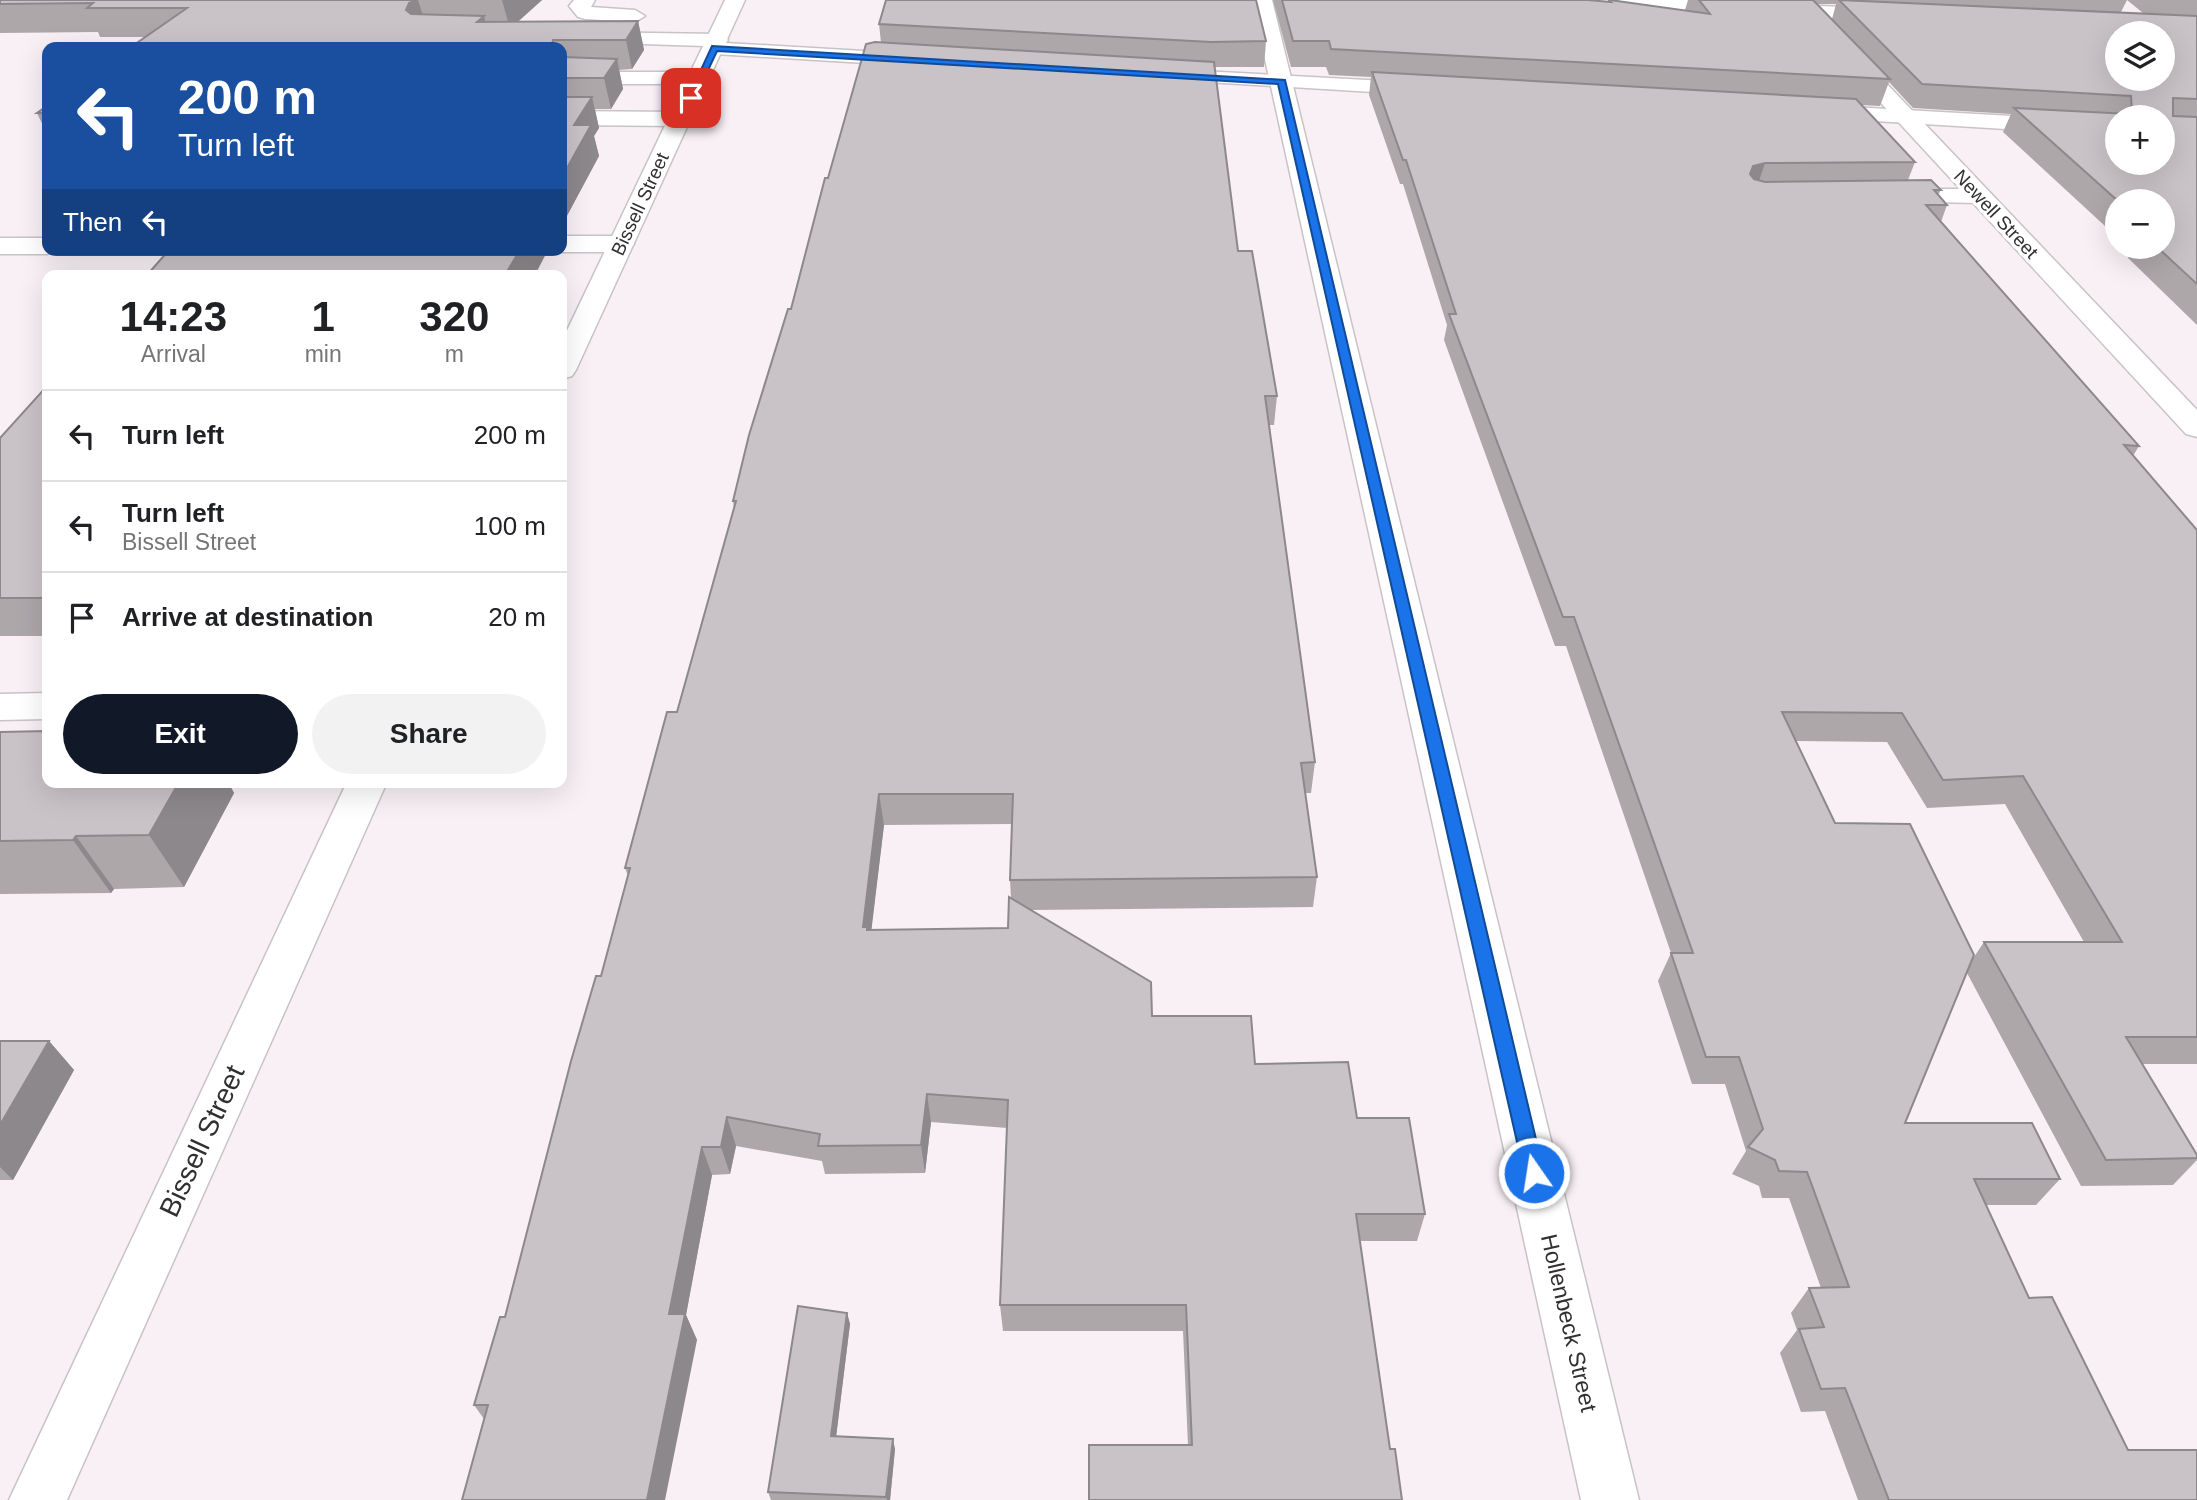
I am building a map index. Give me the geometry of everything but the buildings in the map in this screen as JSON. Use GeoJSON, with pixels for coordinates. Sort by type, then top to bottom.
{"type":"FeatureCollection","features":[{"type":"Feature","properties":{"kind":"street"},"geometry":{"type":"LineString","coordinates":[[585,0],[579,6],[585,13],[653,17]]}},
{"type":"Feature","properties":{"kind":"street","name":"Hollenbeck Street"},"geometry":{"type":"LineString","coordinates":[[1262,0],[1610,1500]]}},
{"type":"Feature","properties":{"kind":"street"},"geometry":{"type":"LineString","coordinates":[[1563,0],[1802,6],[1902,16]]}},
{"type":"Feature","properties":{"kind":"street","name":"Newell Street"},"geometry":{"type":"LineString","coordinates":[[1802,6],[2197,428]]}},
{"type":"Feature","properties":{"kind":"street"},"geometry":{"type":"LineString","coordinates":[[566,38],[720,25],[936,61]]}},
{"type":"Feature","properties":{"kind":"street","name":"Bissell Street"},"geometry":{"type":"LineString","coordinates":[[567,359],[701,78],[720,25]]}},
{"type":"Feature","properties":{"kind":"street"},"geometry":{"type":"LineString","coordinates":[[1143,73],[1448,91]]}},
{"type":"Feature","properties":{"kind":"street"},"geometry":{"type":"LineString","coordinates":[[567,78],[701,78]]}},
{"type":"Feature","properties":{"kind":"street"},"geometry":{"type":"LineString","coordinates":[[1794,111],[2105,128]]}},
{"type":"Feature","properties":{"kind":"street"},"geometry":{"type":"LineString","coordinates":[[567,118],[681,119]]}},
{"type":"Feature","properties":{"kind":"street"},"geometry":{"type":"LineString","coordinates":[[1867,196],[1979,196]]}},
{"type":"Feature","properties":{"kind":"street"},"geometry":{"type":"LineString","coordinates":[[567,244],[621,244]]}},
{"type":"Feature","properties":{"kind":"street"},"geometry":{"type":"LineString","coordinates":[[0,246],[42,246]]}},
{"type":"Feature","properties":{"kind":"street"},"geometry":{"type":"LineString","coordinates":[[0,707],[42,706]]}},
{"type":"Feature","properties":{"kind":"street","name":"Bissell Street"},"geometry":{"type":"LineString","coordinates":[[38,1500],[364,788]]}},
{"type":"Feature","properties":{"kind":"route"},"geometry":{"type":"LineString","coordinates":[[691,98],[715,48],[1282,82],[1534,1173]]}}]}
